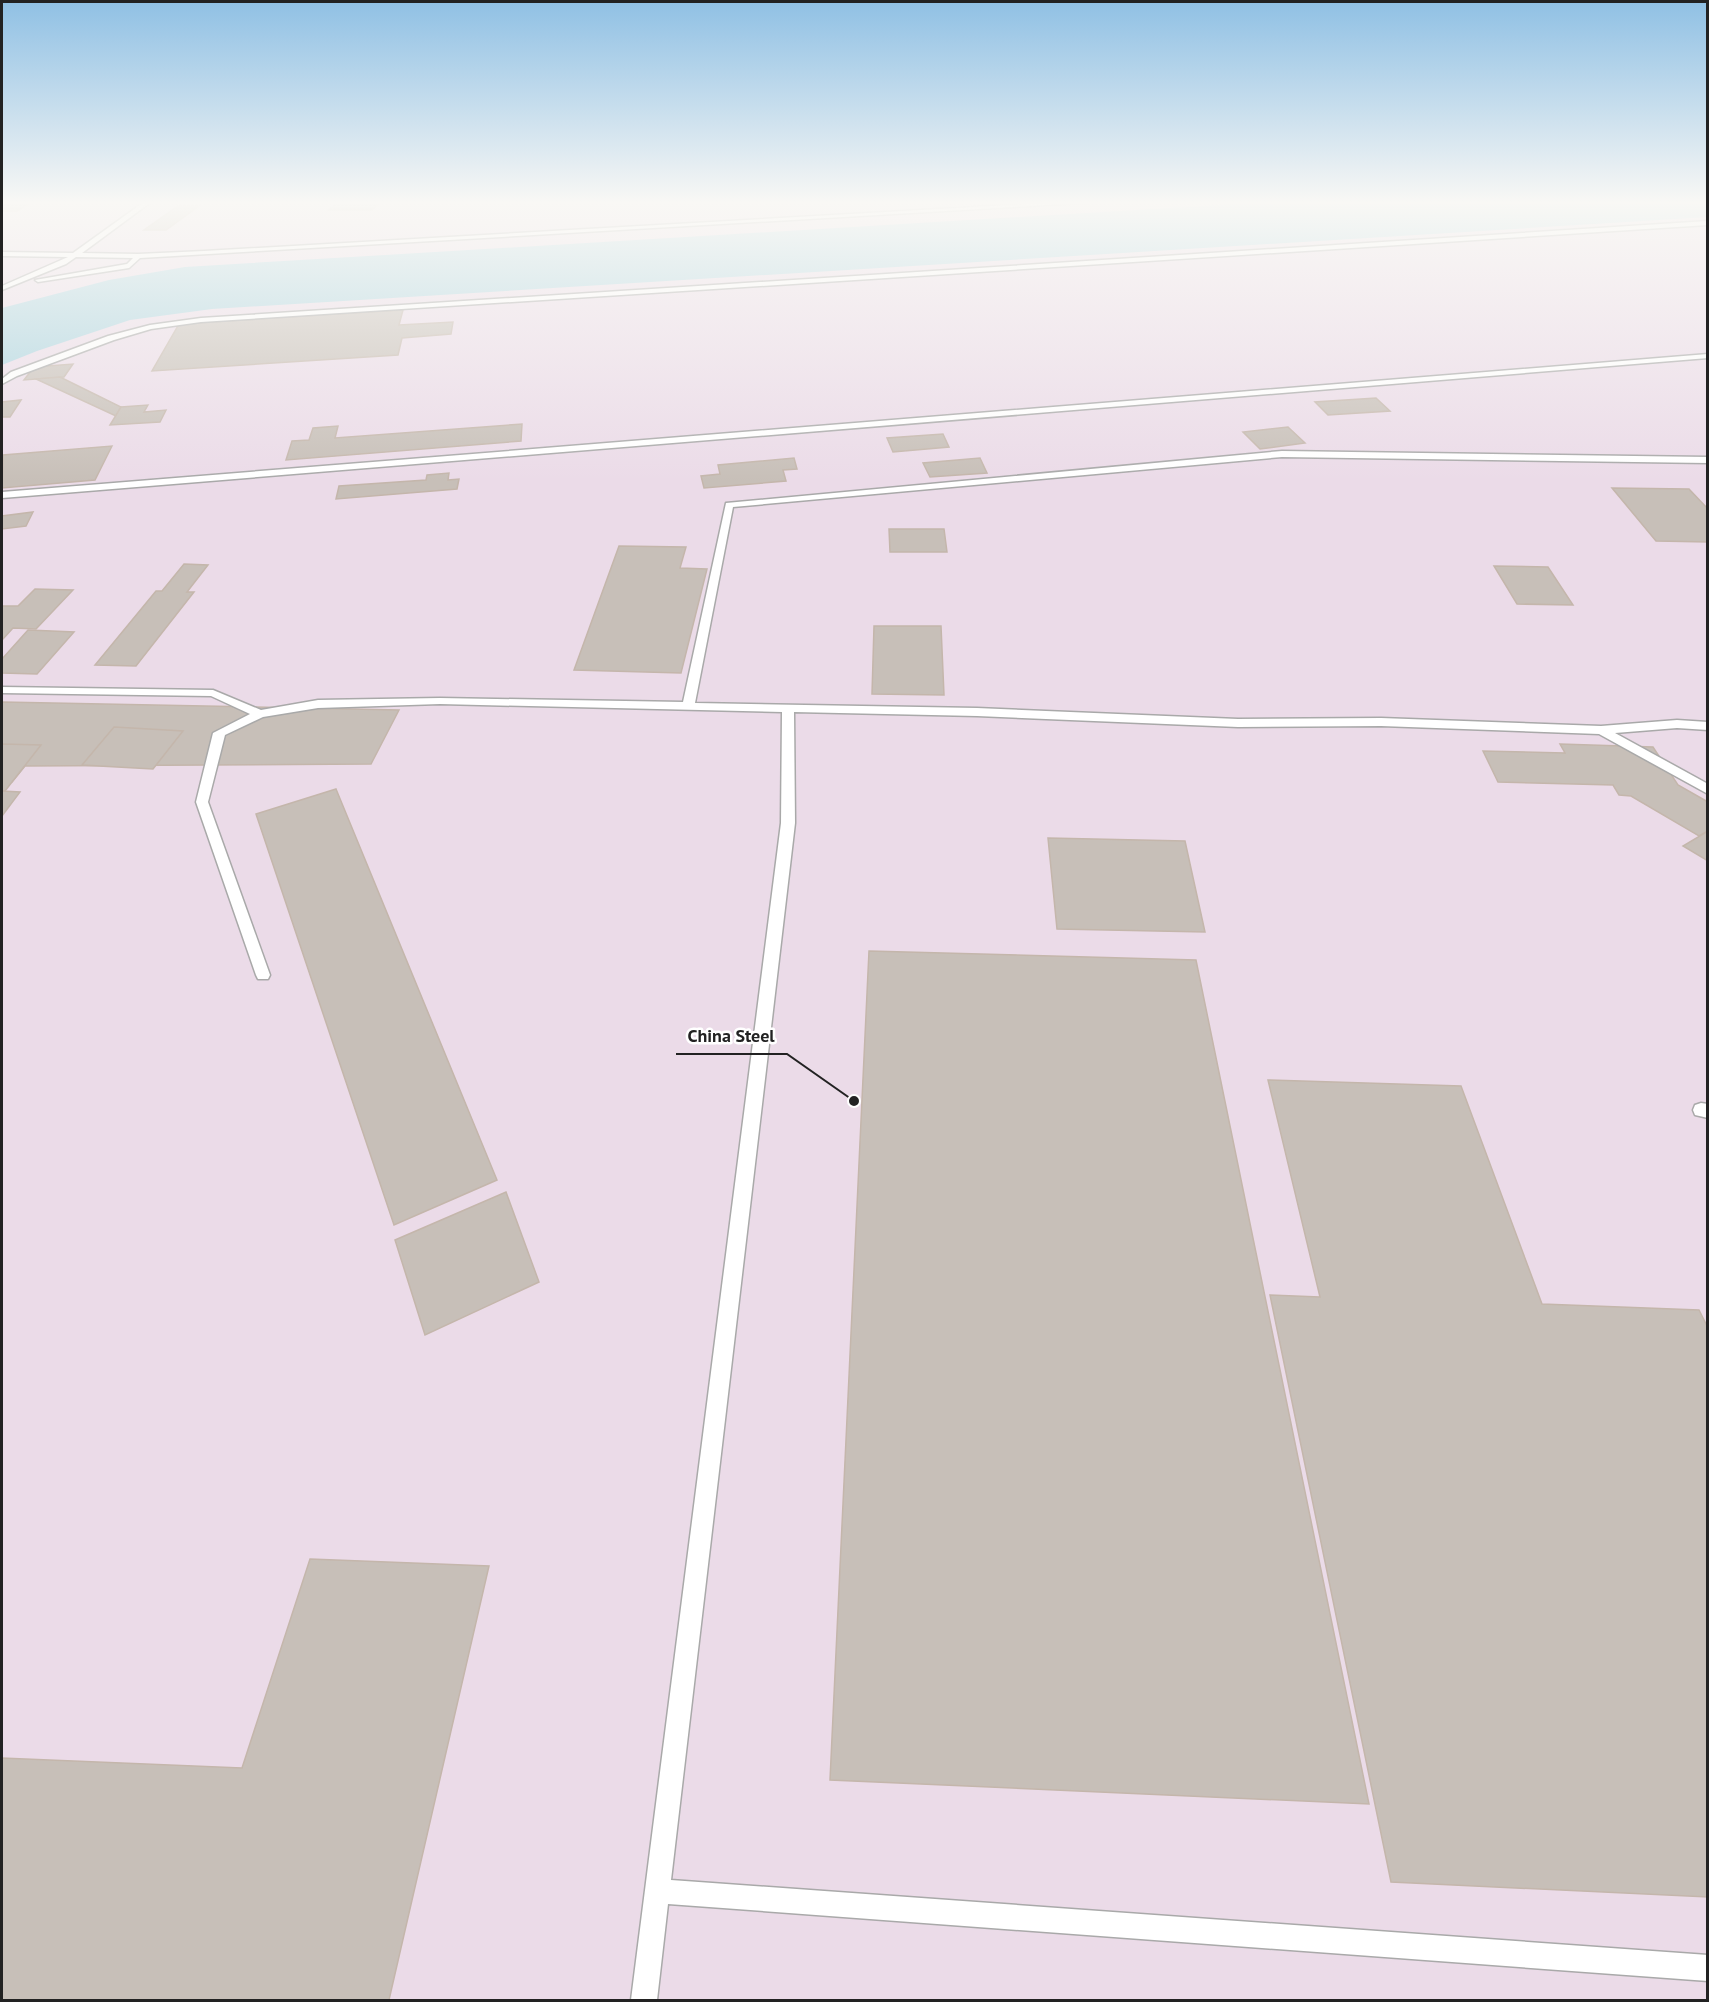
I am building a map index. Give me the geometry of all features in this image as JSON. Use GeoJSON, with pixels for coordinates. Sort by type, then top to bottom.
{"type":"FeatureCollection","features":[{"type":"Feature","properties":{"kind":"lane"},"geometry":{"type":"LineString","coordinates":[[2,382],[14,374],[111,338],[150,327],[201,320],[583,295]]}},
{"type":"Feature","properties":{"kind":"lane"},"geometry":{"type":"LineString","coordinates":[[2,495],[1707,356]]}},
{"type":"Feature","properties":{"kind":"lane"},"geometry":{"type":"LineString","coordinates":[[689,704],[729,506],[1282,454],[1707,460]]}},
{"type":"Feature","properties":{"kind":"lane"},"geometry":{"type":"LineString","coordinates":[[2,690],[213,693],[260,714]]}},
{"type":"Feature","properties":{"kind":"lane"},"geometry":{"type":"LineString","coordinates":[[263,975],[202,802],[219,734],[260,714],[318,704],[441,701],[658,707],[689,704],[788,710],[976,712],[1238,723],[1381,722],[1601,730],[1677,724],[1707,726]]}},
{"type":"Feature","properties":{"kind":"lane"},"geometry":{"type":"LineString","coordinates":[[644,2001],[788,823],[788,710]]}},
{"type":"Feature","properties":{"kind":"lane"},"geometry":{"type":"LineString","coordinates":[[1601,730],[1707,790]]}},
{"type":"Feature","properties":{"kind":"lane"},"geometry":{"type":"LineString","coordinates":[[657,1891],[1707,1968]]}},
{"type":"Feature","properties":{"kind":"shaded area"},"geometry":{"type":"Polygon","coordinates":[[[2,295],[1707,295],[1707,2000],[2,2000],[2,295]]]}},
{"type":"Feature","properties":{"kind":"water"},"geometry":{"type":"Polygon","coordinates":[[[50,295],[433,295],[212,309],[130,320],[2,365],[2,308],[50,295]]]}},
{"type":"Feature","properties":{"kind":"building"},"geometry":{"type":"Polygon","coordinates":[[[403,310],[399,325],[453,322],[451,334],[402,338],[398,355],[152,371],[179,324],[403,310]]]}},
{"type":"Feature","properties":{"kind":"building"},"geometry":{"type":"Polygon","coordinates":[[[73,364],[64,377],[24,380],[34,367],[73,364]]]}},
{"type":"Feature","properties":{"kind":"building"},"geometry":{"type":"Polygon","coordinates":[[[60,377],[121,407],[116,416],[36,379],[60,377]]]}},
{"type":"Feature","properties":{"kind":"building"},"geometry":{"type":"Polygon","coordinates":[[[1376,398],[1390,411],[1328,415],[1315,402],[1376,398]]]}},
{"type":"Feature","properties":{"kind":"building"},"geometry":{"type":"Polygon","coordinates":[[[21,400],[10,417],[2,417],[2,402],[21,400]]]}},
{"type":"Feature","properties":{"kind":"building"},"geometry":{"type":"Polygon","coordinates":[[[148,405],[144,412],[166,410],[160,422],[110,425],[121,407],[148,405]]]}},
{"type":"Feature","properties":{"kind":"building"},"geometry":{"type":"Polygon","coordinates":[[[522,424],[521,441],[286,460],[292,441],[309,440],[313,428],[338,426],[335,438],[522,424]]]}},
{"type":"Feature","properties":{"kind":"building"},"geometry":{"type":"Polygon","coordinates":[[[1288,427],[1305,443],[1260,449],[1243,432],[1288,427]]]}},
{"type":"Feature","properties":{"kind":"building"},"geometry":{"type":"Polygon","coordinates":[[[943,434],[949,447],[893,452],[887,438],[943,434]]]}},
{"type":"Feature","properties":{"kind":"building"},"geometry":{"type":"Polygon","coordinates":[[[112,446],[95,480],[2,488],[3,455],[112,446]]]}},
{"type":"Feature","properties":{"kind":"building"},"geometry":{"type":"Polygon","coordinates":[[[794,458],[797,469],[783,470],[786,481],[704,488],[701,476],[720,474],[718,465],[794,458]]]}},
{"type":"Feature","properties":{"kind":"building"},"geometry":{"type":"Polygon","coordinates":[[[980,458],[987,473],[930,477],[923,463],[980,458]]]}},
{"type":"Feature","properties":{"kind":"building"},"geometry":{"type":"Polygon","coordinates":[[[449,473],[448,480],[459,479],[457,489],[336,499],[339,486],[426,480],[427,475],[449,473]]]}},
{"type":"Feature","properties":{"kind":"building"},"geometry":{"type":"Polygon","coordinates":[[[1612,488],[1689,489],[1708,509],[1708,542],[1656,541],[1612,488]]]}},
{"type":"Feature","properties":{"kind":"building"},"geometry":{"type":"Polygon","coordinates":[[[33,512],[26,526],[2,529],[2,516],[33,512]]]}},
{"type":"Feature","properties":{"kind":"building"},"geometry":{"type":"Polygon","coordinates":[[[889,529],[944,529],[947,552],[890,552],[889,529]]]}},
{"type":"Feature","properties":{"kind":"building"},"geometry":{"type":"Polygon","coordinates":[[[619,546],[686,547],[680,568],[707,569],[681,673],[574,670],[619,546]]]}},
{"type":"Feature","properties":{"kind":"building"},"geometry":{"type":"Polygon","coordinates":[[[184,564],[208,565],[187,592],[194,592],[136,666],[95,665],[156,591],[162,591],[184,564]]]}},
{"type":"Feature","properties":{"kind":"building"},"geometry":{"type":"Polygon","coordinates":[[[1494,566],[1548,567],[1573,605],[1517,604],[1494,566]]]}},
{"type":"Feature","properties":{"kind":"building"},"geometry":{"type":"Polygon","coordinates":[[[35,589],[73,590],[36,629],[13,628],[2,640],[2,606],[18,606],[35,589]]]}},
{"type":"Feature","properties":{"kind":"building"},"geometry":{"type":"Polygon","coordinates":[[[874,626],[941,626],[944,695],[872,694],[874,626]]]}},
{"type":"Feature","properties":{"kind":"building"},"geometry":{"type":"Polygon","coordinates":[[[28,630],[74,632],[37,674],[2,673],[2,659],[28,630]]]}},
{"type":"Feature","properties":{"kind":"building"},"geometry":{"type":"Polygon","coordinates":[[[2,702],[399,710],[371,764],[25,766],[12,782],[2,782],[2,702]]]}},
{"type":"Feature","properties":{"kind":"building"},"geometry":{"type":"Polygon","coordinates":[[[114,727],[183,731],[153,769],[82,765],[114,727]]]}},
{"type":"Feature","properties":{"kind":"building"},"geometry":{"type":"Polygon","coordinates":[[[2,744],[41,745],[5,791],[2,791],[2,744]]]}},
{"type":"Feature","properties":{"kind":"building"},"geometry":{"type":"Polygon","coordinates":[[[1560,744],[1653,747],[1678,785],[1708,802],[1708,831],[1699,836],[1631,796],[1619,795],[1613,785],[1498,782],[1483,751],[1565,753],[1560,744]]]}},
{"type":"Feature","properties":{"kind":"building"},"geometry":{"type":"Polygon","coordinates":[[[336,789],[497,1180],[394,1225],[256,814],[336,789]]]}},
{"type":"Feature","properties":{"kind":"building"},"geometry":{"type":"Polygon","coordinates":[[[2,791],[20,792],[2,816],[2,791]]]}},
{"type":"Feature","properties":{"kind":"building"},"geometry":{"type":"Polygon","coordinates":[[[1708,831],[1708,861],[1683,846],[1708,831]]]}},
{"type":"Feature","properties":{"kind":"building"},"geometry":{"type":"Polygon","coordinates":[[[1048,838],[1185,841],[1205,932],[1057,929],[1048,838]]]}},
{"type":"Feature","properties":{"kind":"building"},"geometry":{"type":"Polygon","coordinates":[[[869,951],[1196,960],[1369,1804],[830,1780],[869,951]]]}},
{"type":"Feature","properties":{"kind":"building"},"geometry":{"type":"Polygon","coordinates":[[[1268,1080],[1461,1086],[1542,1304],[1699,1310],[1708,1328],[1708,1897],[1391,1882],[1270,1295],[1320,1297],[1268,1080]]]}},
{"type":"Feature","properties":{"kind":"building"},"geometry":{"type":"Polygon","coordinates":[[[506,1192],[539,1282],[425,1335],[395,1240],[506,1192]]]}},
{"type":"Feature","properties":{"kind":"building"},"geometry":{"type":"Polygon","coordinates":[[[310,1559],[489,1566],[389,2000],[2,2000],[2,1758],[242,1768],[310,1559]]]}},
{"type":"Feature","properties":{"kind":"place","name":"China Steel"},"geometry":{"type":"Point","coordinates":[854,1101]}}]}
